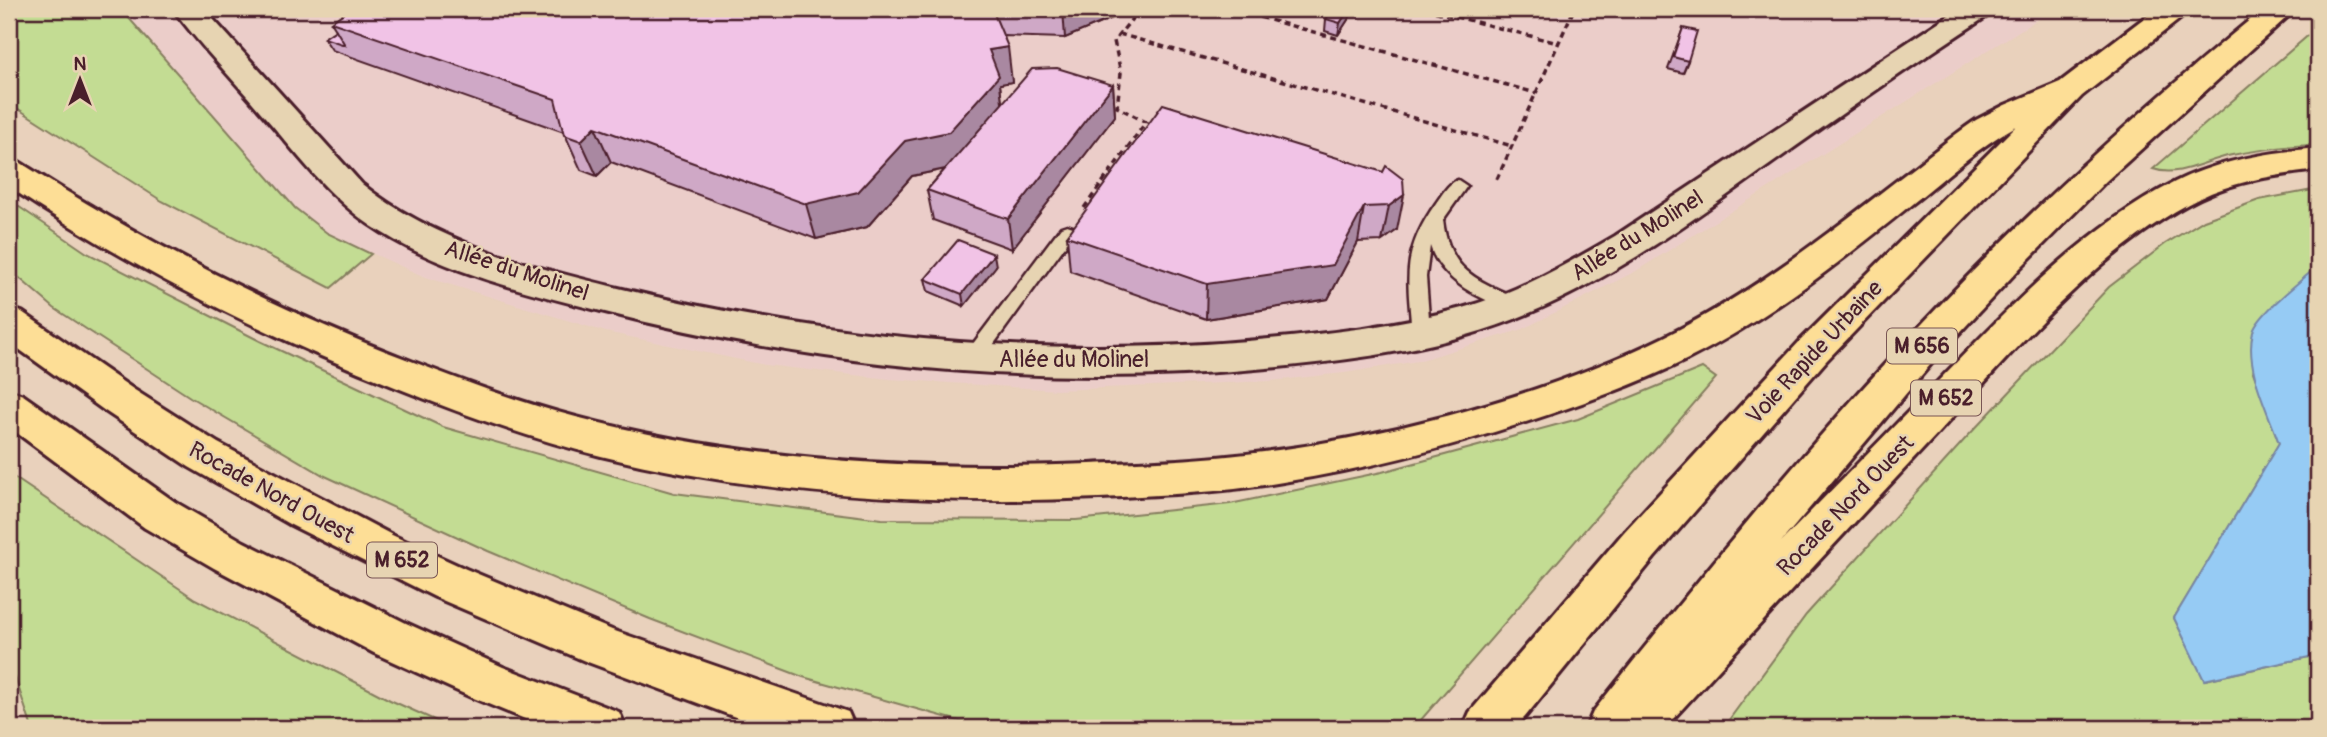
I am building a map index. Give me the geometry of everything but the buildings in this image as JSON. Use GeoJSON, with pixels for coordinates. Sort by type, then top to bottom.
{"type":"FeatureCollection","features":[{"type":"Feature","properties":{"kind":"highway","name":"Voie Rapide Urbaine"},"geometry":{"type":"LineString","coordinates":[[1487,728],[1631,554],[1804,361],[2071,89],[2174,9]]}},
{"type":"Feature","properties":{"kind":"highway","name":"M 656"},"geometry":{"type":"LineString","coordinates":[[1610,728],[1759,536],[1950,315],[2027,235],[2140,127],[2281,9]]}},
{"type":"Feature","properties":{"kind":"highway"},"geometry":{"type":"LineString","coordinates":[[9,171],[150,258],[269,317],[352,355],[542,424],[636,448],[782,472],[928,483],[1047,484],[1228,474],[1344,454],[1460,425],[1641,364],[1745,310],[1829,251],[1997,122],[2071,89]]}},
{"type":"Feature","properties":{"kind":"highway","name":"Rocade Nord Ouest"},"geometry":{"type":"LineString","coordinates":[[1632,728],[1995,346],[2073,270],[2141,217],[2189,189],[2234,173],[2278,163],[2318,159]]}},
{"type":"Feature","properties":{"kind":"highway","name":"Rocade Nord Ouest"},"geometry":{"type":"LineString","coordinates":[[9,322],[149,421],[232,471],[363,542],[547,624],[690,680],[831,728]]}},
{"type":"Feature","properties":{"kind":"highway"},"geometry":{"type":"LineString","coordinates":[[9,406],[160,514],[229,555],[390,638],[487,682],[603,728]]}},
{"type":"Feature","properties":{"kind":"street","name":"Allée du Molinel"},"geometry":{"type":"LineString","coordinates":[[188,9],[349,192],[369,210],[410,232],[521,275],[683,319],[785,337],[973,358],[1104,362],[1245,356],[1421,332],[1467,321],[1514,304],[1575,274],[1649,231],[1978,9]]}},
{"type":"Feature","properties":{"kind":"lane"},"geometry":{"type":"LineString","coordinates":[[1421,332],[1418,264],[1420,247],[1434,219],[1458,186]]}},
{"type":"Feature","properties":{"kind":"lane"},"geometry":{"type":"LineString","coordinates":[[1434,219],[1437,247],[1450,267],[1478,288],[1514,304]]}},
{"type":"Feature","properties":{"kind":"lane"},"geometry":{"type":"LineString","coordinates":[[973,358],[1068,232]]}},
{"type":"Feature","properties":{"kind":"path"},"geometry":{"type":"LineString","coordinates":[[1068,232],[1146,122],[1117,107],[1121,73],[1114,41],[1140,9]]}},
{"type":"Feature","properties":{"kind":"path"},"geometry":{"type":"LineString","coordinates":[[1230,9],[1536,93]]}},
{"type":"Feature","properties":{"kind":"path"},"geometry":{"type":"LineString","coordinates":[[1425,9],[1558,43]]}},
{"type":"Feature","properties":{"kind":"path"},"geometry":{"type":"LineString","coordinates":[[1497,179],[1574,9]]}},
{"type":"Feature","properties":{"kind":"path"},"geometry":{"type":"LineString","coordinates":[[1119,34],[1512,146]]}},
{"type":"Feature","properties":{"kind":"shaded area"},"geometry":{"type":"Polygon","coordinates":[[[121,9],[2054,9],[1636,271],[1523,329],[1418,361],[1344,373],[1270,381],[1057,390],[889,379],[765,365],[606,332],[425,277],[327,233],[295,208],[121,9]]]}},
{"type":"Feature","properties":{"kind":"green space"},"geometry":{"type":"Polygon","coordinates":[[[9,9],[121,9],[295,208],[327,233],[371,254],[331,288],[162,201],[9,103],[9,9]]]}},
{"type":"Feature","properties":{"kind":"green space"},"geometry":{"type":"Polygon","coordinates":[[[2318,27],[2318,145],[2232,155],[2183,170],[2153,169],[2318,27]]]}},
{"type":"Feature","properties":{"kind":"green space"},"geometry":{"type":"Polygon","coordinates":[[[2318,189],[2318,266],[2272,307],[2253,372],[2279,443],[2174,618],[2205,680],[2318,655],[2318,728],[1723,728],[1806,615],[1966,438],[2109,287],[2165,244],[2204,220],[2259,200],[2318,189]]]}},
{"type":"Feature","properties":{"kind":"green space"},"geometry":{"type":"Polygon","coordinates":[[[9,200],[87,253],[260,341],[443,427],[674,493],[882,519],[1076,520],[1230,504],[1382,472],[1578,419],[1702,368],[1716,378],[1414,728],[984,728],[803,677],[650,619],[488,551],[323,475],[190,397],[54,308],[9,269],[9,200]]]}},
{"type":"Feature","properties":{"kind":"green space"},"geometry":{"type":"Polygon","coordinates":[[[9,474],[195,599],[390,700],[452,728],[32,728],[9,659],[9,474]]]}},
{"type":"Feature","properties":{"kind":"water"},"geometry":{"type":"Polygon","coordinates":[[[2318,266],[2318,655],[2204,680],[2174,618],[2279,443],[2254,374],[2251,346],[2253,332],[2263,316],[2318,266]]]}}]}
